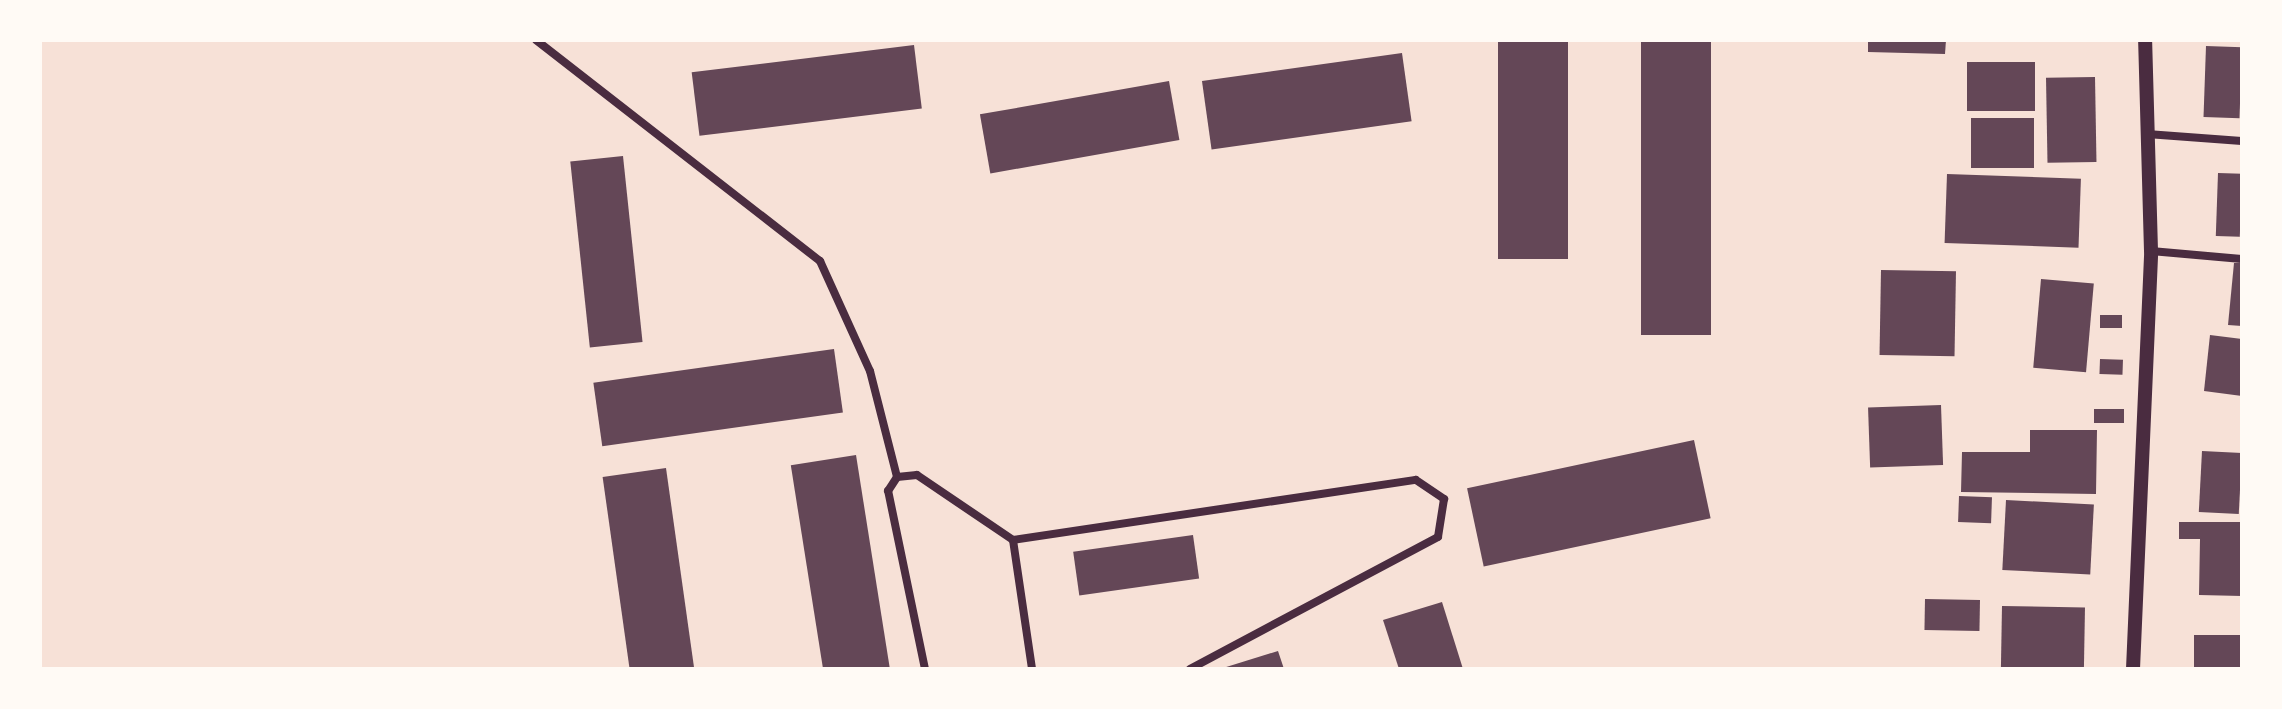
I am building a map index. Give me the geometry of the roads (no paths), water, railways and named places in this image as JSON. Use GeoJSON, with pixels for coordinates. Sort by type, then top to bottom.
{"type":"FeatureCollection","features":[{"type":"Feature","properties":{"kind":"street"},"geometry":{"type":"LineString","coordinates":[[536,40],[820,261],[870,371],[897,477],[888,491],[925,669]]}},
{"type":"Feature","properties":{"kind":"street"},"geometry":{"type":"LineString","coordinates":[[2133,669],[2151,251],[2145,40]]}},
{"type":"Feature","properties":{"kind":"street"},"geometry":{"type":"LineString","coordinates":[[2147,134],[2242,141]]}},
{"type":"Feature","properties":{"kind":"street"},"geometry":{"type":"LineString","coordinates":[[2151,251],[2242,259]]}},
{"type":"Feature","properties":{"kind":"street"},"geometry":{"type":"LineString","coordinates":[[897,477],[917,475],[1013,540],[1416,480],[1444,499],[1438,537],[1190,669]]}},
{"type":"Feature","properties":{"kind":"street"},"geometry":{"type":"LineString","coordinates":[[1013,540],[1032,669]]}}]}
